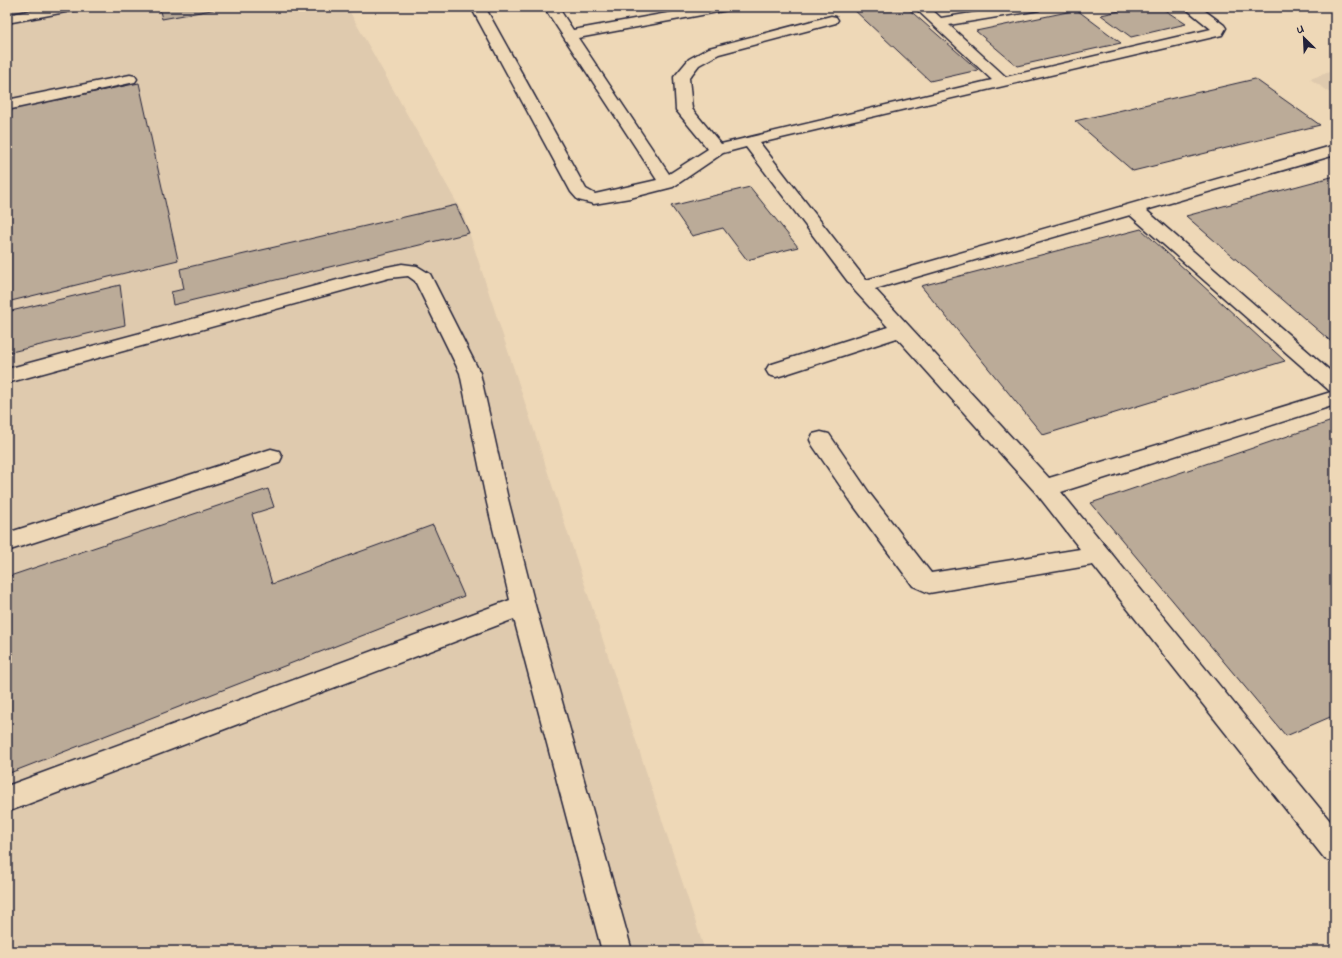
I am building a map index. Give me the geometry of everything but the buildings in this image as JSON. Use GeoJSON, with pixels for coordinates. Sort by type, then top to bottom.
{"type":"FeatureCollection","features":[{"type":"Feature","properties":{"kind":"lane"},"geometry":{"type":"LineString","coordinates":[[7,19],[71,7]]}},
{"type":"Feature","properties":{"kind":"lane"},"geometry":{"type":"LineString","coordinates":[[478,7],[581,195],[594,199],[667,183],[717,150],[750,141],[1217,32],[1219,28],[1212,20],[1191,7]]}},
{"type":"Feature","properties":{"kind":"lane"},"geometry":{"type":"LineString","coordinates":[[551,7],[667,183]]}},
{"type":"Feature","properties":{"kind":"lane"},"geometry":{"type":"LineString","coordinates":[[570,34],[723,7]]}},
{"type":"Feature","properties":{"kind":"lane"},"geometry":{"type":"LineString","coordinates":[[921,7],[1002,81]]}},
{"type":"Feature","properties":{"kind":"lane"},"geometry":{"type":"LineString","coordinates":[[938,23],[1034,7]]}},
{"type":"Feature","properties":{"kind":"lane"},"geometry":{"type":"LineString","coordinates":[[717,150],[684,110],[681,77],[694,62],[714,51],[831,20]]}},
{"type":"Feature","properties":{"kind":"lane"},"geometry":{"type":"LineString","coordinates":[[7,105],[130,79]]}},
{"type":"Feature","properties":{"kind":"lane"},"geometry":{"type":"LineString","coordinates":[[750,141],[862,287],[1045,488],[1331,837]]}},
{"type":"Feature","properties":{"kind":"lane"},"geometry":{"type":"LineString","coordinates":[[862,287],[1335,150]]}},
{"type":"Feature","properties":{"kind":"lane"},"geometry":{"type":"LineString","coordinates":[[1133,208],[1335,386]]}},
{"type":"Feature","properties":{"kind":"lane"},"geometry":{"type":"LineString","coordinates":[[7,376],[388,272],[411,269],[416,271],[423,278],[470,373],[497,499],[523,605],[617,951]]}},
{"type":"Feature","properties":{"kind":"lane"},"geometry":{"type":"LineString","coordinates":[[776,370],[900,330]]}},
{"type":"Feature","properties":{"kind":"lane"},"geometry":{"type":"LineString","coordinates":[[1045,488],[1335,398]]}},
{"type":"Feature","properties":{"kind":"lane"},"geometry":{"type":"LineString","coordinates":[[821,440],[862,500],[921,579],[929,583],[1099,555]]}},
{"type":"Feature","properties":{"kind":"lane"},"geometry":{"type":"LineString","coordinates":[[7,542],[271,457]]}},
{"type":"Feature","properties":{"kind":"lane"},"geometry":{"type":"LineString","coordinates":[[7,799],[523,605]]}},
{"type":"Feature","properties":{"kind":"shaded area"},"geometry":{"type":"Polygon","coordinates":[[[7,7],[347,7],[463,214],[705,951],[7,951],[7,7]]]}},
{"type":"Feature","properties":{"kind":"shaded area"},"geometry":{"type":"Polygon","coordinates":[[[1335,70],[1335,96],[1310,79],[1335,70]]]}}]}
